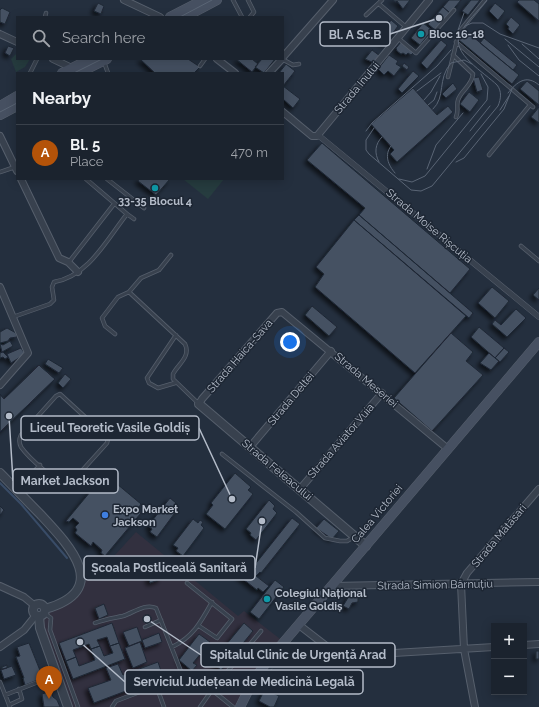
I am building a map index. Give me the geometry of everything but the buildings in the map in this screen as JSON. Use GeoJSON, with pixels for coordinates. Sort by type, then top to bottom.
{"type":"FeatureCollection","features":[{"type":"Feature","properties":{"kind":"main road"},"geometry":{"type":"LineString","coordinates":[[172,16],[203,0]]}},
{"type":"Feature","properties":{"kind":"main road"},"geometry":{"type":"LineString","coordinates":[[187,16],[217,0]]}},
{"type":"Feature","properties":{"kind":"main road"},"geometry":{"type":"LineString","coordinates":[[77,71],[89,60]]}},
{"type":"Feature","properties":{"kind":"main road"},"geometry":{"type":"LineString","coordinates":[[77,71],[105,60]]}},
{"type":"Feature","properties":{"kind":"main road"},"geometry":{"type":"LineString","coordinates":[[0,106],[16,97]]}},
{"type":"Feature","properties":{"kind":"main road"},"geometry":{"type":"LineString","coordinates":[[0,115],[16,107]]}},
{"type":"Feature","properties":{"kind":"main road","name":"Calea Victoriei"},"geometry":{"type":"LineString","coordinates":[[240,707],[253,681],[539,342]]}},
{"type":"Feature","properties":{"kind":"street"},"geometry":{"type":"LineString","coordinates":[[124,0],[158,16]]}},
{"type":"Feature","properties":{"kind":"street"},"geometry":{"type":"LineString","coordinates":[[284,56],[333,0]]}},
{"type":"Feature","properties":{"kind":"street","name":"Strada Inului"},"geometry":{"type":"LineString","coordinates":[[316,136],[429,0]]}},
{"type":"Feature","properties":{"kind":"street"},"geometry":{"type":"LineString","coordinates":[[0,34],[16,42]]}},
{"type":"Feature","properties":{"kind":"street"},"geometry":{"type":"LineString","coordinates":[[55,60],[77,71]]}},
{"type":"Feature","properties":{"kind":"street"},"geometry":{"type":"LineString","coordinates":[[218,60],[234,72]]}},
{"type":"Feature","properties":{"kind":"street"},"geometry":{"type":"LineString","coordinates":[[270,72],[280,60]]}},
{"type":"Feature","properties":{"kind":"street","name":"Strada Moise Rișcuția"},"geometry":{"type":"LineString","coordinates":[[284,113],[316,136],[539,317]]}},
{"type":"Feature","properties":{"kind":"street"},"geometry":{"type":"LineString","coordinates":[[0,136],[14,158],[16,169]]}},
{"type":"Feature","properties":{"kind":"street"},"geometry":{"type":"LineString","coordinates":[[21,180],[59,258],[68,262],[78,272]]}},
{"type":"Feature","properties":{"kind":"street"},"geometry":{"type":"LineString","coordinates":[[0,287],[27,350],[27,356],[0,385]]}},
{"type":"Feature","properties":{"kind":"street","name":"Strada Haica-Sava"},"geometry":{"type":"LineString","coordinates":[[199,404],[277,313],[284,313]]}},
{"type":"Feature","properties":{"kind":"street","name":"Strada Meseriei"},"geometry":{"type":"LineString","coordinates":[[284,313],[448,449]]}},
{"type":"Feature","properties":{"kind":"street","name":"Strada Deltei"},"geometry":{"type":"LineString","coordinates":[[250,446],[331,351]]}},
{"type":"Feature","properties":{"kind":"street","name":"Strada Aviator Vuia"},"geometry":{"type":"LineString","coordinates":[[300,489],[382,393]]}},
{"type":"Feature","properties":{"kind":"street","name":"Strada Feleacului"},"geometry":{"type":"LineString","coordinates":[[199,404],[366,546]]}},
{"type":"Feature","properties":{"kind":"street"},"geometry":{"type":"LineString","coordinates":[[0,473],[71,548],[81,572],[79,585],[72,594],[64,601],[41,613],[24,630],[0,647]]}},
{"type":"Feature","properties":{"kind":"street","name":"Strada Mătăsari"},"geometry":{"type":"LineString","coordinates":[[461,584],[467,573],[539,488]]}},
{"type":"Feature","properties":{"kind":"street","name":"Strada Simion Bărnuțiu"},"geometry":{"type":"LineString","coordinates":[[332,586],[539,582]]}},
{"type":"Feature","properties":{"kind":"street"},"geometry":{"type":"LineString","coordinates":[[461,584],[464,649],[475,707]]}},
{"type":"Feature","properties":{"kind":"street"},"geometry":{"type":"LineString","coordinates":[[0,586],[24,597],[35,606],[40,604],[40,628],[68,707]]}},
{"type":"Feature","properties":{"kind":"street"},"geometry":{"type":"LineString","coordinates":[[299,625],[334,652],[341,655],[491,647]]}},
{"type":"Feature","properties":{"kind":"street"},"geometry":{"type":"LineString","coordinates":[[527,645],[539,644]]}},
{"type":"Feature","properties":{"kind":"lane"},"geometry":{"type":"LineString","coordinates":[[233,0],[241,16]]}},
{"type":"Feature","properties":{"kind":"lane"},"geometry":{"type":"LineString","coordinates":[[248,0],[254,12],[251,16]]}},
{"type":"Feature","properties":{"kind":"lane"},"geometry":{"type":"LineString","coordinates":[[366,15],[382,0]]}},
{"type":"Feature","properties":{"kind":"lane"},"geometry":{"type":"LineString","coordinates":[[448,77],[456,42],[461,28],[484,0]]}},
{"type":"Feature","properties":{"kind":"lane"},"geometry":{"type":"LineString","coordinates":[[379,4],[406,27]]}},
{"type":"Feature","properties":{"kind":"lane"},"geometry":{"type":"LineString","coordinates":[[398,38],[416,53],[454,10]]}},
{"type":"Feature","properties":{"kind":"lane"},"geometry":{"type":"LineString","coordinates":[[456,42],[532,106],[489,155]]}},
{"type":"Feature","properties":{"kind":"lane"},"geometry":{"type":"LineString","coordinates":[[453,55],[473,74],[470,85],[458,99],[458,113],[456,117]]}},
{"type":"Feature","properties":{"kind":"lane"},"geometry":{"type":"LineString","coordinates":[[284,59],[293,65],[299,64]]}},
{"type":"Feature","properties":{"kind":"lane"},"geometry":{"type":"LineString","coordinates":[[30,72],[36,60]]}},
{"type":"Feature","properties":{"kind":"lane"},"geometry":{"type":"LineString","coordinates":[[105,60],[108,72]]}},
{"type":"Feature","properties":{"kind":"lane"},"geometry":{"type":"LineString","coordinates":[[200,66],[204,60]]}},
{"type":"Feature","properties":{"kind":"lane"},"geometry":{"type":"LineString","coordinates":[[0,172],[16,169]]}},
{"type":"Feature","properties":{"kind":"lane"},"geometry":{"type":"LineString","coordinates":[[87,180],[114,204],[134,219]]}},
{"type":"Feature","properties":{"kind":"lane"},"geometry":{"type":"LineString","coordinates":[[108,180],[144,208]]}},
{"type":"Feature","properties":{"kind":"lane"},"geometry":{"type":"LineString","coordinates":[[113,184],[116,180]]}},
{"type":"Feature","properties":{"kind":"lane"},"geometry":{"type":"LineString","coordinates":[[68,262],[114,204]]}},
{"type":"Feature","properties":{"kind":"lane"},"geometry":{"type":"LineString","coordinates":[[13,317],[50,304],[54,300],[52,287],[54,282],[78,272],[88,265],[127,214]]}},
{"type":"Feature","properties":{"kind":"lane"},"geometry":{"type":"LineString","coordinates":[[521,246],[539,261]]}},
{"type":"Feature","properties":{"kind":"lane"},"geometry":{"type":"LineString","coordinates":[[115,334],[106,326],[102,318],[118,297],[129,292],[141,278],[159,270],[171,255]]}},
{"type":"Feature","properties":{"kind":"lane"},"geometry":{"type":"LineString","coordinates":[[129,292],[183,341],[187,349],[186,357],[173,374],[175,383],[199,404]]}},
{"type":"Feature","properties":{"kind":"lane"},"geometry":{"type":"LineString","coordinates":[[175,383],[158,388],[149,383],[147,378],[176,335]]}},
{"type":"Feature","properties":{"kind":"lane"},"geometry":{"type":"LineString","coordinates":[[60,394],[106,435],[108,440],[69,484],[54,479],[40,465],[22,447],[19,439],[20,435],[51,401],[60,394]]}},
{"type":"Feature","properties":{"kind":"lane","name":"Strada Feleacului"},"geometry":{"type":"LineString","coordinates":[[222,454],[296,512],[325,538],[332,541],[347,541],[355,536]]}},
{"type":"Feature","properties":{"kind":"lane"},"geometry":{"type":"LineString","coordinates":[[16,490],[40,465]]}},
{"type":"Feature","properties":{"kind":"lane"},"geometry":{"type":"LineString","coordinates":[[187,582],[232,620],[217,638],[199,626]]}},
{"type":"Feature","properties":{"kind":"lane"},"geometry":{"type":"LineString","coordinates":[[172,647],[186,640],[199,626],[212,602]]}},
{"type":"Feature","properties":{"kind":"lane"},"geometry":{"type":"LineString","coordinates":[[95,623],[149,607],[156,608],[182,674]]}},
{"type":"Feature","properties":{"kind":"lane"},"geometry":{"type":"LineString","coordinates":[[41,613],[51,618],[50,630],[78,707]]}},
{"type":"Feature","properties":{"kind":"lane"},"geometry":{"type":"LineString","coordinates":[[145,628],[162,620]]}},
{"type":"Feature","properties":{"kind":"lane"},"geometry":{"type":"LineString","coordinates":[[200,707],[212,690],[261,631]]}},
{"type":"Feature","properties":{"kind":"lane"},"geometry":{"type":"LineString","coordinates":[[112,707],[116,701],[182,674],[192,674],[233,707]]}},
{"type":"Feature","properties":{"kind":"lane"},"geometry":{"type":"LineString","coordinates":[[5,695],[56,675]]}},
{"type":"Feature","properties":{"kind":"lane"},"geometry":{"type":"LineString","coordinates":[[60,684],[68,680]]}},
{"type":"Feature","properties":{"kind":"lane"},"geometry":{"type":"LineString","coordinates":[[0,682],[10,706],[22,699],[19,689]]}},
{"type":"Feature","properties":{"kind":"lane"},"geometry":{"type":"LineString","coordinates":[[156,685],[164,707]]}},
{"type":"Feature","properties":{"kind":"path"},"geometry":{"type":"LineString","coordinates":[[181,558],[187,582]]}},
{"type":"Feature","properties":{"kind":"path"},"geometry":{"type":"LineString","coordinates":[[267,675],[276,664]]}},
{"type":"Feature","properties":{"kind":"shaded area"},"geometry":{"type":"Polygon","coordinates":[[[136,532],[238,616],[244,611],[284,642],[240,707],[68,707],[40,628],[41,616],[72,594],[81,572],[87,576],[95,577],[136,532]]]}},
{"type":"Feature","properties":{"kind":"green space"},"geometry":{"type":"Polygon","coordinates":[[[16,54],[16,60],[29,60],[25,67],[16,72],[11,59],[16,54]]]}},
{"type":"Feature","properties":{"kind":"green space"},"geometry":{"type":"Polygon","coordinates":[[[184,180],[223,180],[208,199],[184,180]]]}},
{"type":"Feature","properties":{"kind":"waterway"},"geometry":{"type":"LineString","coordinates":[[0,483],[21,504],[67,558]]}},
{"type":"Feature","properties":{"kind":"tram line"},"geometry":{"type":"LineString","coordinates":[[182,16],[212,0]]}},
{"type":"Feature","properties":{"kind":"tram line"},"geometry":{"type":"LineString","coordinates":[[374,128],[366,140],[366,150],[369,154],[411,190],[421,191],[432,186],[499,103],[499,87],[470,62],[464,55],[458,41],[465,25],[487,0]]}},
{"type":"Feature","properties":{"kind":"tram line"},"geometry":{"type":"LineString","coordinates":[[456,36],[464,13]]}},
{"type":"Feature","properties":{"kind":"tram line"},"geometry":{"type":"LineString","coordinates":[[465,26],[472,23],[483,23],[500,34],[539,48]]}},
{"type":"Feature","properties":{"kind":"tram line"},"geometry":{"type":"LineString","coordinates":[[505,39],[539,67]]}},
{"type":"Feature","properties":{"kind":"tram line"},"geometry":{"type":"LineString","coordinates":[[522,44],[539,59]]}},
{"type":"Feature","properties":{"kind":"tram line"},"geometry":{"type":"LineString","coordinates":[[508,45],[519,60],[539,76]]}},
{"type":"Feature","properties":{"kind":"tram line"},"geometry":{"type":"LineString","coordinates":[[366,131],[372,123],[437,66],[451,50]]}},
{"type":"Feature","properties":{"kind":"tram line"},"geometry":{"type":"LineString","coordinates":[[76,72],[100,60]]}},
{"type":"Feature","properties":{"kind":"tram line"},"geometry":{"type":"LineString","coordinates":[[433,109],[439,99],[444,75],[451,63],[464,60],[472,64]]}},
{"type":"Feature","properties":{"kind":"tram line"},"geometry":{"type":"LineString","coordinates":[[417,91],[441,73]]}},
{"type":"Feature","properties":{"kind":"tram line"},"geometry":{"type":"LineString","coordinates":[[399,179],[412,182],[425,176],[487,100],[488,87],[481,74]]}},
{"type":"Feature","properties":{"kind":"tram line"},"geometry":{"type":"LineString","coordinates":[[424,100],[431,92],[440,76]]}},
{"type":"Feature","properties":{"kind":"tram line"},"geometry":{"type":"LineString","coordinates":[[508,93],[522,81],[530,80],[539,85]]}},
{"type":"Feature","properties":{"kind":"tram line"},"geometry":{"type":"LineString","coordinates":[[456,162],[464,158],[504,109],[512,89]]}},
{"type":"Feature","properties":{"kind":"tram line"},"geometry":{"type":"LineString","coordinates":[[428,105],[434,100],[437,92]]}},
{"type":"Feature","properties":{"kind":"tram line"},"geometry":{"type":"LineString","coordinates":[[500,110],[509,96]]}},
{"type":"Feature","properties":{"kind":"tram line"},"geometry":{"type":"LineString","coordinates":[[0,112],[16,104]]}},
{"type":"Feature","properties":{"kind":"tram line"},"geometry":{"type":"LineString","coordinates":[[470,131],[490,106]]}},
{"type":"Feature","properties":{"kind":"tram line"},"geometry":{"type":"LineString","coordinates":[[427,169],[436,145],[463,113]]}},
{"type":"Feature","properties":{"kind":"tram line"},"geometry":{"type":"LineString","coordinates":[[379,162],[376,155],[376,149],[382,137]]}},
{"type":"Feature","properties":{"kind":"tram line"},"geometry":{"type":"LineString","coordinates":[[391,146],[387,156],[390,167],[395,173]]}},
{"type":"Feature","properties":{"kind":"place","name":"Bl. A Sc.B"},"geometry":{"type":"Point","coordinates":[439,18]}},
{"type":"Feature","properties":{"kind":"place","name":"Bloc 16-18"},"geometry":{"type":"Point","coordinates":[421,34]}},
{"type":"Feature","properties":{"kind":"place","name":"33-35 Blocul 4"},"geometry":{"type":"Point","coordinates":[155,188]}},
{"type":"Feature","properties":{"kind":"place","name":"Market Jackson"},"geometry":{"type":"Point","coordinates":[9,416]}},
{"type":"Feature","properties":{"kind":"place","name":"Liceul Teoretic Vasile Goldiș"},"geometry":{"type":"Point","coordinates":[232,499]}},
{"type":"Feature","properties":{"kind":"place","name":"Expo Market Jackson"},"geometry":{"type":"Point","coordinates":[105,515]}},
{"type":"Feature","properties":{"kind":"place","name":"Școala Postliceală Sanitară"},"geometry":{"type":"Point","coordinates":[262,521]}},
{"type":"Feature","properties":{"kind":"place","name":"Colegiul Național Vasile Goldiș"},"geometry":{"type":"Point","coordinates":[267,599]}},
{"type":"Feature","properties":{"kind":"place","name":"Spitalul Clinic de Urgență Arad"},"geometry":{"type":"Point","coordinates":[147,619]}},
{"type":"Feature","properties":{"kind":"place","name":"Serviciul Județean de Medicină Legală"},"geometry":{"type":"Point","coordinates":[80,642]}},
{"type":"Feature","properties":{"kind":"place","name":"Bl. 5"},"geometry":{"type":"Point","coordinates":[49,699]}}]}
